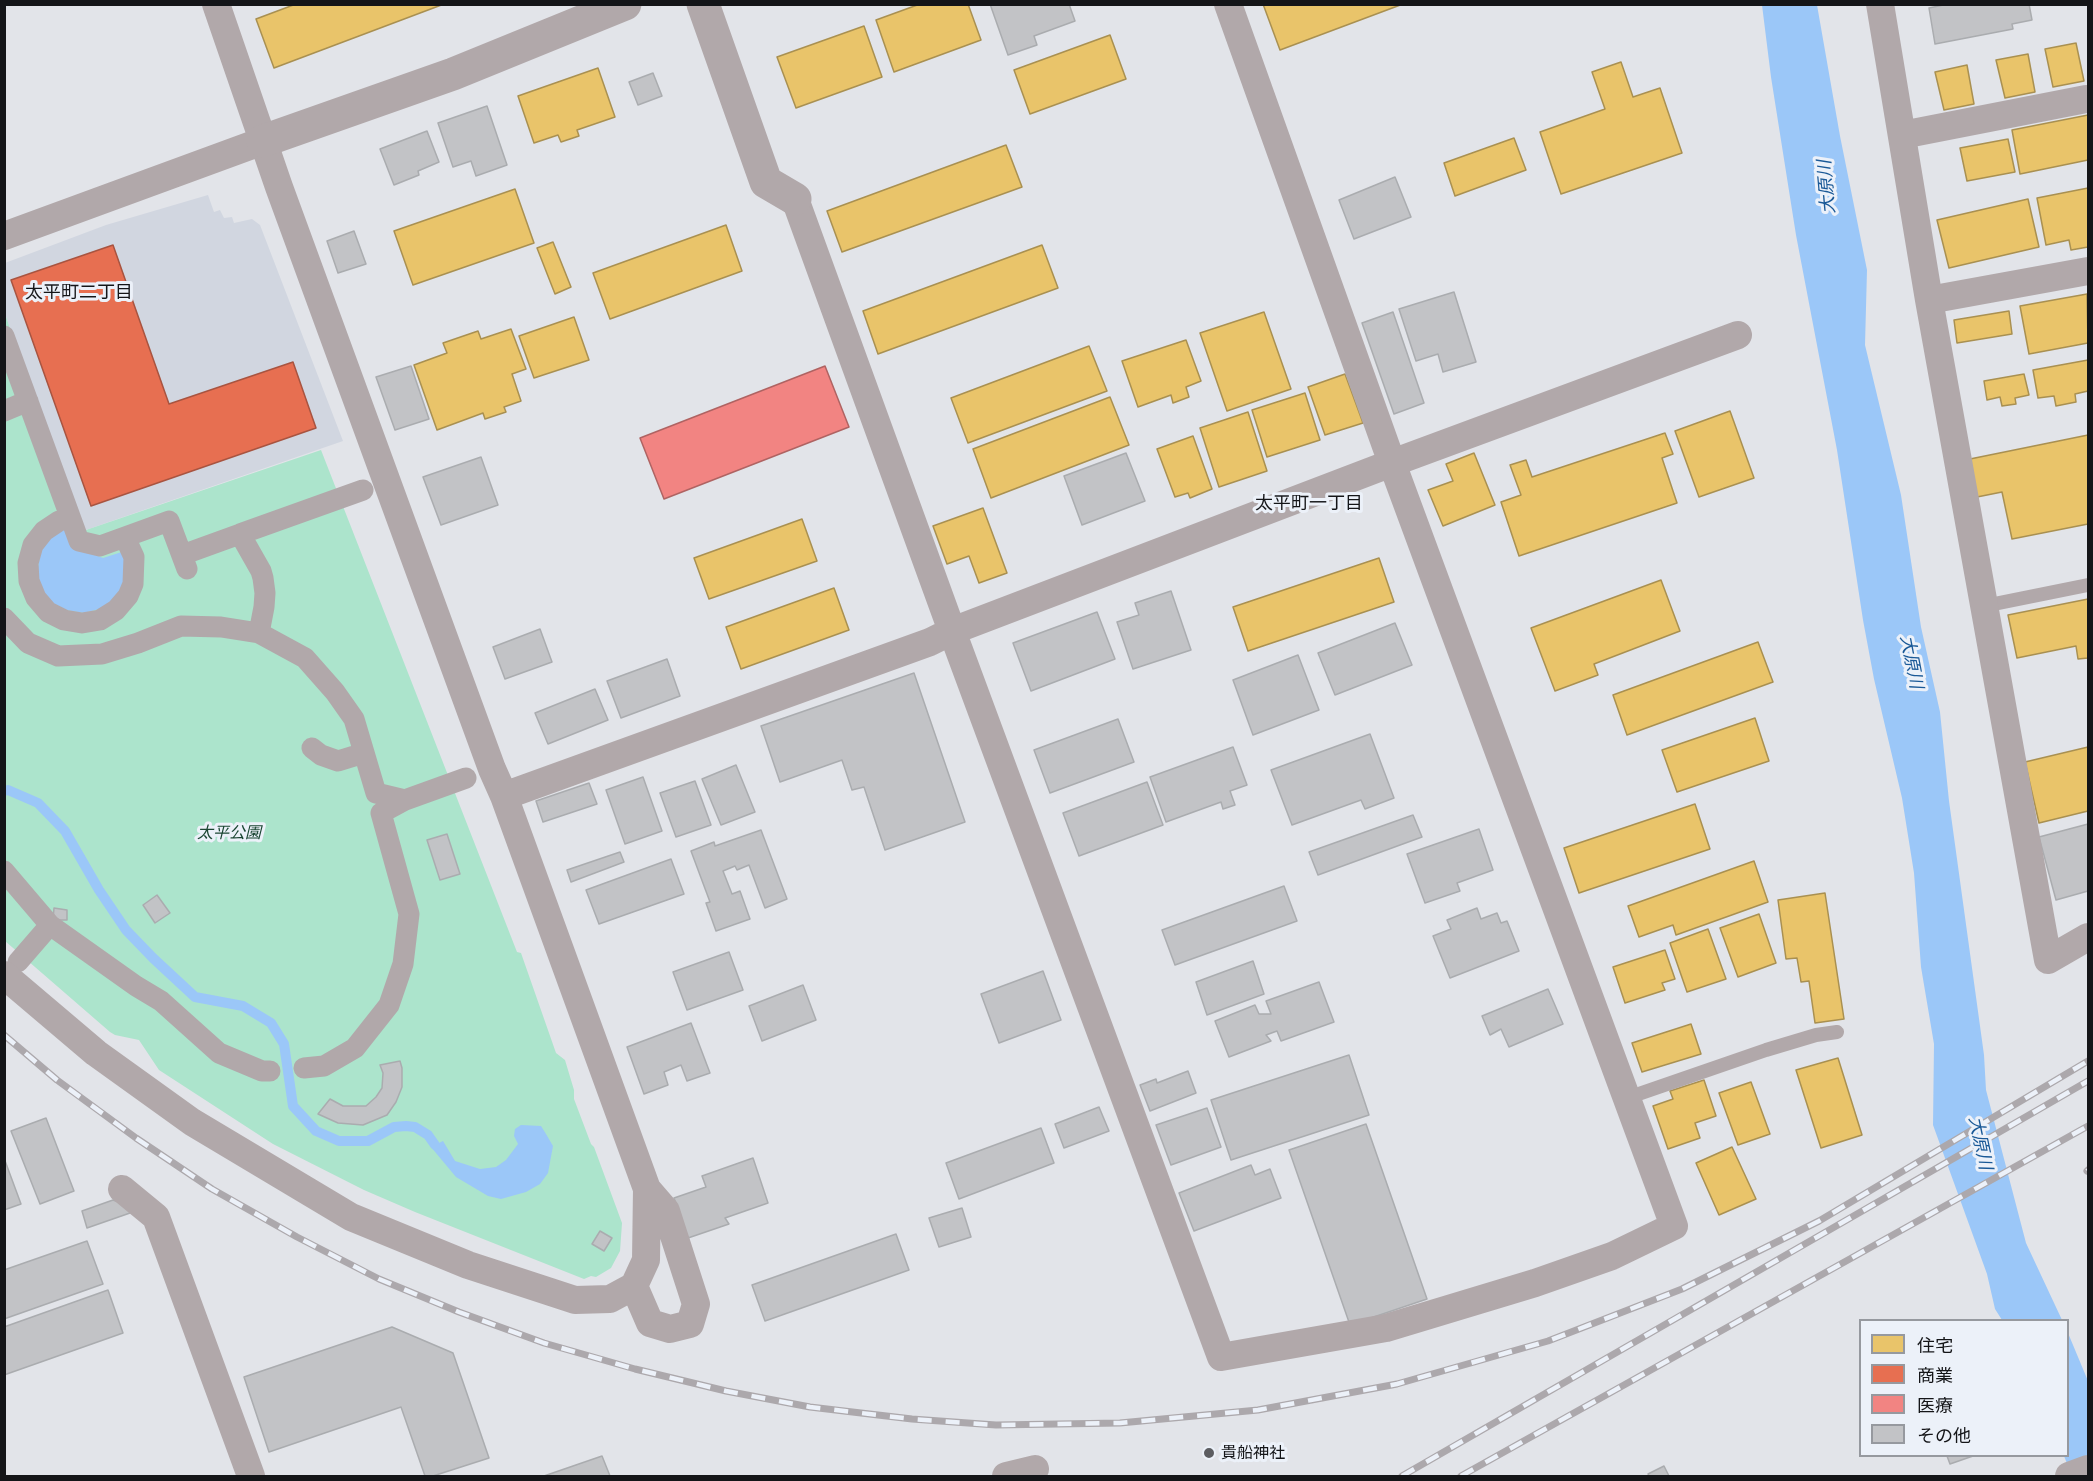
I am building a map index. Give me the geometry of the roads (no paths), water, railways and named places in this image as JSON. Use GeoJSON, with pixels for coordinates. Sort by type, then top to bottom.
{"type":"FeatureCollection","features":[{"type":"Feature","properties":{"kind":"street"},"geometry":{"type":"LineString","coordinates":[[216,4],[263,141],[647,1189],[646,1260],[634,1286],[610,1299],[575,1300]]}},
{"type":"Feature","properties":{"kind":"street"},"geometry":{"type":"LineString","coordinates":[[4,236],[453,74],[625,4]]}},
{"type":"Feature","properties":{"kind":"street"},"geometry":{"type":"LineString","coordinates":[[703,4],[766,182],[795,199],[952,631],[1221,1357],[1386,1328],[1536,1283],[1612,1256],[1674,1226],[1392,463],[1228,4]]}},
{"type":"Feature","properties":{"kind":"street"},"geometry":{"type":"LineString","coordinates":[[1880,4],[1929,300],[2048,960],[2088,937]]}},
{"type":"Feature","properties":{"kind":"street"},"geometry":{"type":"LineString","coordinates":[[1902,135],[2086,99]]}},
{"type":"Feature","properties":{"kind":"street"},"geometry":{"type":"LineString","coordinates":[[1929,300],[2088,271]]}},
{"type":"Feature","properties":{"kind":"street"},"geometry":{"type":"LineString","coordinates":[[504,796],[930,642],[952,631],[1392,463],[1738,334]]}},
{"type":"Feature","properties":{"kind":"street"},"geometry":{"type":"LineString","coordinates":[[4,336],[79,541],[100,546],[169,521],[184,562],[240,534],[363,490]]}},
{"type":"Feature","properties":{"kind":"street"},"geometry":{"type":"LineString","coordinates":[[4,411],[28,401]]}},
{"type":"Feature","properties":{"kind":"street"},"geometry":{"type":"LineString","coordinates":[[59,521],[44,531],[33,545],[28,563],[29,581],[36,598],[48,612],[64,620],[82,623],[100,620],[116,610],[128,596],[133,584],[134,557],[128,544]]}},
{"type":"Feature","properties":{"kind":"street"},"geometry":{"type":"LineString","coordinates":[[240,534],[263,578],[265,600],[259,633]]}},
{"type":"Feature","properties":{"kind":"street"},"geometry":{"type":"LineString","coordinates":[[4,618],[28,643],[58,656],[102,654],[181,626],[221,627],[259,633],[305,658],[335,692],[354,719],[376,793],[405,800]]}},
{"type":"Feature","properties":{"kind":"street"},"geometry":{"type":"LineString","coordinates":[[312,748],[321,755],[338,761],[364,753]]}},
{"type":"Feature","properties":{"kind":"street"},"geometry":{"type":"LineString","coordinates":[[304,1068],[324,1066],[355,1048],[389,1005],[403,964],[409,914],[381,813],[405,800],[466,778]]}},
{"type":"Feature","properties":{"kind":"street"},"geometry":{"type":"LineString","coordinates":[[4,871],[50,925],[136,987],[161,1001],[219,1053],[262,1071],[270,1071]]}},
{"type":"Feature","properties":{"kind":"street"},"geometry":{"type":"LineString","coordinates":[[50,925],[11,969],[96,1053],[192,1122],[351,1216],[468,1265],[670,1329],[690,1324],[696,1304],[666,1211],[647,1189]]}},
{"type":"Feature","properties":{"kind":"street"},"geometry":{"type":"LineString","coordinates":[[123,1189],[156,1217],[251,1476]]}},
{"type":"Feature","properties":{"kind":"street"},"geometry":{"type":"LineString","coordinates":[[634,1286],[650,1323]]}},
{"type":"Feature","properties":{"kind":"street"},"geometry":{"type":"LineString","coordinates":[[1006,1476],[1035,1469]]}},
{"type":"Feature","properties":{"kind":"street"},"geometry":{"type":"LineString","coordinates":[[2069,1476],[2088,1469]]}},
{"type":"Feature","properties":{"kind":"lane"},"geometry":{"type":"LineString","coordinates":[[1984,606],[2088,585]]}},
{"type":"Feature","properties":{"kind":"lane"},"geometry":{"type":"LineString","coordinates":[[1627,1098],[1766,1050],[1816,1035],[1837,1032]]}},
{"type":"Feature","properties":{"kind":"water","name":"大原川"},"geometry":{"type":"Polygon","coordinates":[[[1762,5],[1817,5],[1867,270],[1865,345],[1901,495],[1921,627],[1940,712],[1949,801],[1984,1055],[1986,1090],[2026,1243],[2062,1319],[2001,1319],[1995,1309],[1987,1274],[1933,1125],[1934,1044],[1921,967],[1914,873],[1902,798],[1874,679],[1863,620],[1837,450],[1796,235],[1762,5]]]}},
{"type":"Feature","properties":{"kind":"water"},"geometry":{"type":"Polygon","coordinates":[[[64,523],[75,547],[103,558],[125,551],[125,590],[110,606],[84,613],[60,609],[44,597],[36,579],[43,538],[64,523]]]}},
{"type":"Feature","properties":{"kind":"water"},"geometry":{"type":"Polygon","coordinates":[[[521,1125],[541,1126],[553,1146],[548,1173],[540,1184],[526,1192],[501,1199],[488,1196],[456,1177],[431,1147],[443,1141],[455,1161],[480,1169],[496,1167],[506,1160],[518,1144],[514,1136],[515,1129],[521,1125]]]}},
{"type":"Feature","properties":{"kind":"water"},"geometry":{"type":"Polygon","coordinates":[[[2069,1335],[2088,1381],[2088,1476],[2072,1476],[2064,1457],[2069,1457],[2069,1335]]]}},
{"type":"Feature","properties":{"kind":"waterway"},"geometry":{"type":"LineString","coordinates":[[4,791],[8,790],[38,803],[65,831],[99,890],[126,930],[195,997],[243,1006],[271,1023],[284,1044],[293,1106],[316,1131],[339,1141],[368,1141],[394,1127],[415,1127],[428,1135],[435,1145]]}},
{"type":"Feature","properties":{"kind":"railway"},"geometry":{"type":"LineString","coordinates":[[4,1035],[57,1080],[136,1138],[212,1189],[297,1237],[379,1279],[459,1312],[544,1343],[635,1369],[726,1391],[810,1407],[912,1419],[996,1425],[1120,1423],[1258,1410],[1397,1384],[1548,1341],[1682,1289],[1819,1221],[2088,1061]]}},
{"type":"Feature","properties":{"kind":"railway"},"geometry":{"type":"LineString","coordinates":[[1402,1476],[2088,1081]]}},
{"type":"Feature","properties":{"kind":"railway"},"geometry":{"type":"LineString","coordinates":[[1461,1476],[2088,1126]]}},
{"type":"Feature","properties":{"kind":"place","name":"貴船神社"},"geometry":{"type":"Point","coordinates":[1209,1453]}},
{"type":"Feature","properties":{"kind":"district","name":"太平町二丁目"},"geometry":{"type":"Point","coordinates":[79,293]}},
{"type":"Feature","properties":{"kind":"district","name":"太平町一丁目"},"geometry":{"type":"Point","coordinates":[1309,504]}},
{"type":"Feature","properties":{"kind":"park label","name":"太平公園"},"geometry":{"type":"Point","coordinates":[229,833]}}]}
